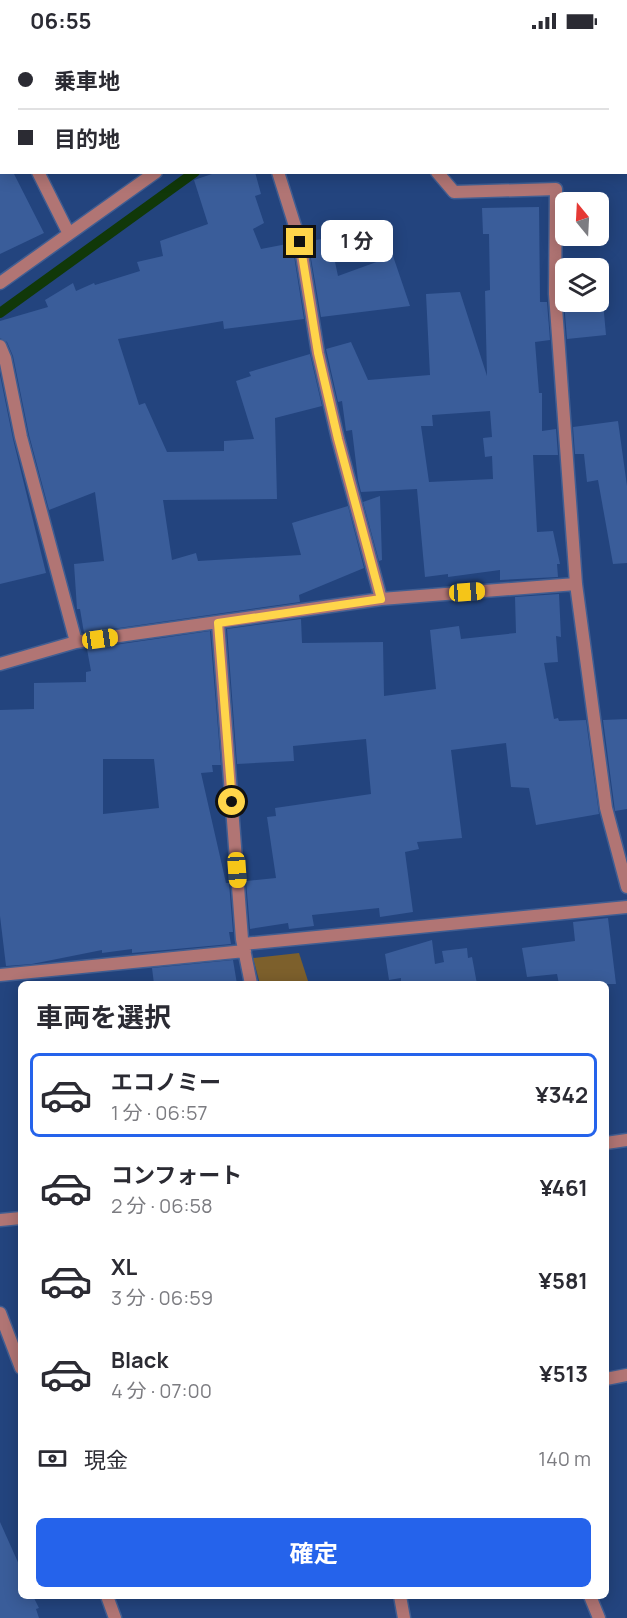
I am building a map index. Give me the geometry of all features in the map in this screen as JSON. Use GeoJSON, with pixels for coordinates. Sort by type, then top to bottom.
{"type":"FeatureCollection","features":[{"type":"Feature","properties":{"kind":"street"},"geometry":{"type":"LineString","coordinates":[[39,174],[69,234]]}},
{"type":"Feature","properties":{"kind":"street"},"geometry":{"type":"LineString","coordinates":[[0,283],[153,174]]}},
{"type":"Feature","properties":{"kind":"street"},"geometry":{"type":"LineString","coordinates":[[279,174],[300,242],[318,353],[338,439],[381,599]]}},
{"type":"Feature","properties":{"kind":"street"},"geometry":{"type":"LineString","coordinates":[[439,174],[454,192],[556,189],[555,294],[576,584],[606,808],[627,887]]}},
{"type":"Feature","properties":{"kind":"street"},"geometry":{"type":"LineString","coordinates":[[0,346],[5,358],[21,437],[76,642]]}},
{"type":"Feature","properties":{"kind":"street"},"geometry":{"type":"LineString","coordinates":[[0,664],[76,642],[381,599],[576,584]]}},
{"type":"Feature","properties":{"kind":"street"},"geometry":{"type":"LineString","coordinates":[[218,623],[244,947],[250,981]]}},
{"type":"Feature","properties":{"kind":"street"},"geometry":{"type":"LineString","coordinates":[[0,975],[244,947],[627,908]]}},
{"type":"Feature","properties":{"kind":"street"},"geometry":{"type":"LineString","coordinates":[[609,1143],[627,1140]]}},
{"type":"Feature","properties":{"kind":"street"},"geometry":{"type":"LineString","coordinates":[[0,1220],[18,1218]]}},
{"type":"Feature","properties":{"kind":"street"},"geometry":{"type":"LineString","coordinates":[[0,1313],[18,1360]]}},
{"type":"Feature","properties":{"kind":"street"},"geometry":{"type":"LineString","coordinates":[[609,1378],[627,1375]]}},
{"type":"Feature","properties":{"kind":"street"},"geometry":{"type":"LineString","coordinates":[[108,1599],[115,1618]]}},
{"type":"Feature","properties":{"kind":"street"},"geometry":{"type":"LineString","coordinates":[[401,1599],[404,1618]]}},
{"type":"Feature","properties":{"kind":"street"},"geometry":{"type":"LineString","coordinates":[[591,1599],[598,1618]]}},
{"type":"Feature","properties":{"kind":"shaded area"},"geometry":{"type":"Polygon","coordinates":[[[299,953],[308,981],[259,981],[253,958],[299,953]]]}},
{"type":"Feature","properties":{"kind":"building"},"geometry":{"type":"Polygon","coordinates":[[[0,174],[14,174],[44,233],[0,254],[0,174]]]}},
{"type":"Feature","properties":{"kind":"building"},"geometry":{"type":"Polygon","coordinates":[[[212,174],[256,174],[261,194],[255,196],[264,223],[253,229],[261,249],[292,243],[304,319],[224,329],[223,321],[118,339],[139,405],[145,403],[167,452],[224,451],[224,441],[254,439],[236,381],[251,376],[249,372],[310,354],[322,406],[275,418],[277,499],[163,500],[172,560],[196,553],[198,561],[301,555],[292,523],[348,506],[364,568],[299,595],[300,602],[84,633],[80,609],[77,609],[74,564],[104,561],[95,492],[49,510],[29,435],[13,356],[7,342],[0,338],[0,321],[48,307],[45,300],[73,283],[76,291],[94,283],[95,285],[140,271],[137,262],[163,256],[160,241],[208,224],[194,180],[212,174]]]}},
{"type":"Feature","properties":{"kind":"building"},"geometry":{"type":"Polygon","coordinates":[[[539,207],[540,302],[547,302],[550,340],[535,342],[539,393],[542,393],[542,431],[556,429],[558,455],[533,455],[537,532],[553,531],[560,564],[557,564],[558,577],[500,580],[500,570],[448,577],[448,574],[425,577],[417,489],[361,492],[352,430],[346,431],[342,401],[338,402],[326,349],[351,342],[368,380],[430,375],[426,294],[460,292],[487,376],[485,291],[490,290],[489,234],[483,234],[482,208],[539,207]],[[490,411],[432,415],[433,426],[421,426],[429,482],[493,479],[492,456],[485,457],[483,438],[492,437],[490,411]]]}},
{"type":"Feature","properties":{"kind":"building"},"geometry":{"type":"Polygon","coordinates":[[[330,238],[338,276],[393,256],[410,306],[321,317],[308,241],[330,238]]]}},
{"type":"Feature","properties":{"kind":"building"},"geometry":{"type":"Polygon","coordinates":[[[565,312],[604,312],[606,335],[567,339],[565,312]]]}},
{"type":"Feature","properties":{"kind":"building"},"geometry":{"type":"Polygon","coordinates":[[[0,375],[13,439],[46,573],[0,584],[0,375]]]}},
{"type":"Feature","properties":{"kind":"building"},"geometry":{"type":"Polygon","coordinates":[[[618,421],[627,486],[627,563],[613,564],[598,480],[587,482],[584,454],[575,454],[573,427],[618,421]]]}},
{"type":"Feature","properties":{"kind":"building"},"geometry":{"type":"Polygon","coordinates":[[[380,496],[382,560],[379,561],[363,502],[380,496]]]}},
{"type":"Feature","properties":{"kind":"building"},"geometry":{"type":"Polygon","coordinates":[[[559,594],[561,637],[556,636],[558,662],[544,663],[554,719],[558,718],[559,721],[586,720],[599,814],[536,825],[529,788],[511,787],[506,743],[451,750],[462,838],[417,842],[419,849],[405,852],[413,912],[380,917],[379,908],[312,915],[314,926],[289,929],[288,923],[250,929],[246,881],[276,878],[267,817],[276,816],[275,808],[371,794],[366,739],[293,746],[294,761],[237,764],[227,629],[301,619],[302,643],[383,642],[384,696],[436,689],[430,630],[459,626],[461,639],[516,633],[515,597],[559,594]]]}},
{"type":"Feature","properties":{"kind":"building"},"geometry":{"type":"Polygon","coordinates":[[[210,631],[221,765],[212,765],[213,772],[201,773],[226,883],[229,883],[233,932],[229,932],[231,944],[132,953],[132,949],[102,953],[102,950],[32,964],[6,966],[0,916],[0,710],[34,709],[34,683],[86,682],[86,672],[91,671],[87,649],[210,631]],[[103,759],[103,814],[159,808],[154,759],[103,759]]]}},
{"type":"Feature","properties":{"kind":"building"},"geometry":{"type":"Polygon","coordinates":[[[627,719],[627,809],[615,811],[603,720],[627,719]]]}},
{"type":"Feature","properties":{"kind":"building"},"geometry":{"type":"Polygon","coordinates":[[[608,918],[616,984],[609,984],[609,981],[558,981],[557,974],[527,977],[522,948],[575,941],[573,922],[608,918]]]}},
{"type":"Feature","properties":{"kind":"building"},"geometry":{"type":"Polygon","coordinates":[[[432,940],[435,964],[444,962],[442,951],[467,948],[468,958],[472,957],[476,981],[401,981],[401,978],[389,980],[385,954],[432,940]]]}},
{"type":"Feature","properties":{"kind":"building"},"geometry":{"type":"Polygon","coordinates":[[[233,960],[236,981],[154,981],[152,968],[233,960]]]}},
{"type":"Feature","properties":{"kind":"building"},"geometry":{"type":"Polygon","coordinates":[[[0,1522],[18,1562],[18,1599],[34,1599],[39,1608],[36,1609],[39,1618],[0,1618],[0,1522]]]}},
{"type":"Feature","properties":{"kind":"waterway"},"geometry":{"type":"LineString","coordinates":[[0,313],[192,174]]}},
{"type":"Feature","properties":{"kind":"route"},"geometry":{"type":"LineString","coordinates":[[232,802],[218,623],[381,599],[338,439],[318,353],[300,242]]}}]}
